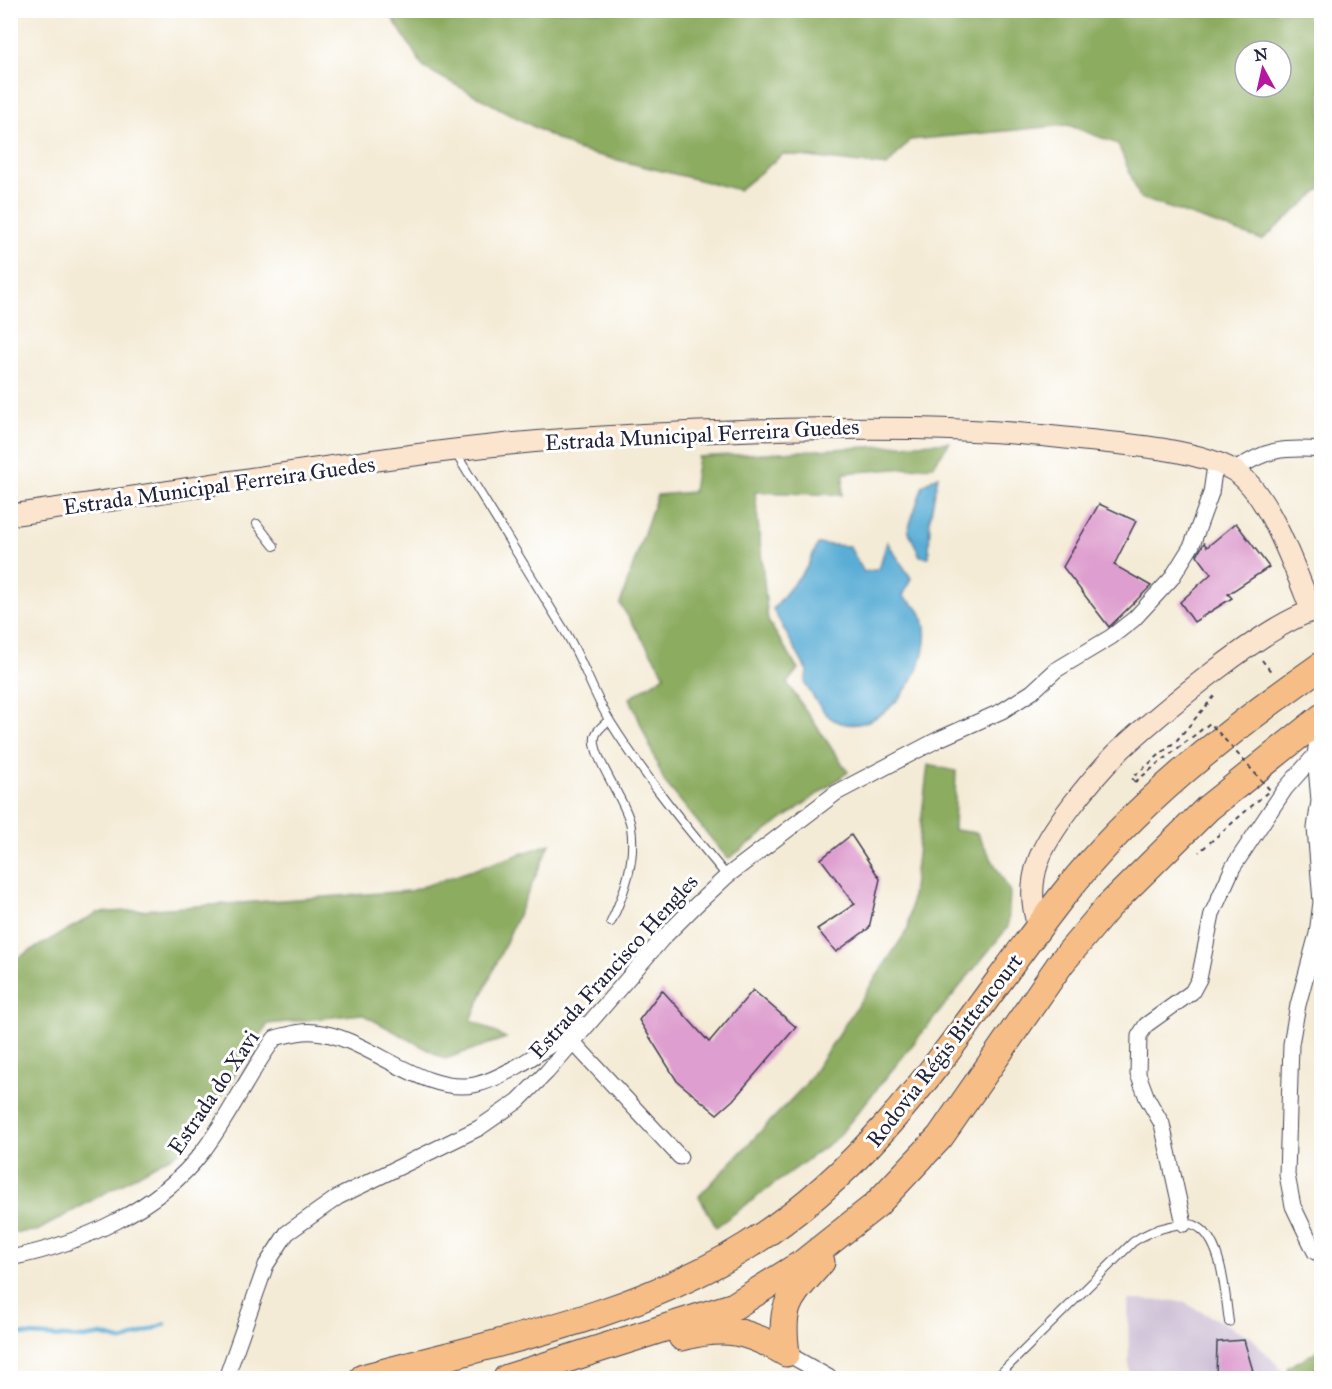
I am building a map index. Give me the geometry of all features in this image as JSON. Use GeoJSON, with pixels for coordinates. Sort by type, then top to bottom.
{"type":"FeatureCollection","features":[{"type":"Feature","properties":{"kind":"highway","name":"Rodovia Régis Bittencourt"},"geometry":{"type":"LineString","coordinates":[[363,1378],[566,1323],[633,1301],[693,1275],[747,1246],[844,1171],[888,1128],[1085,870],[1178,775],[1322,665]]}},
{"type":"Feature","properties":{"kind":"highway","name":"Rodovia Régis Bittencourt"},"geometry":{"type":"LineString","coordinates":[[507,1378],[735,1306],[803,1263],[876,1205],[940,1137],[1061,963],[1108,907],[1208,808],[1321,717]]}},
{"type":"Feature","properties":{"kind":"highway"},"geometry":{"type":"LineString","coordinates":[[786,1353],[783,1327],[790,1297],[876,1205]]}},
{"type":"Feature","properties":{"kind":"highway"},"geometry":{"type":"LineString","coordinates":[[534,1378],[558,1376],[620,1360],[664,1342],[701,1332],[731,1330],[741,1332],[759,1337],[786,1353]]}},
{"type":"Feature","properties":{"kind":"street","name":"Estrada Municipal Ferreira Guedes"},"geometry":{"type":"LineString","coordinates":[[10,515],[454,451],[651,433],[853,426],[1014,431],[1155,448],[1225,468]]}},
{"type":"Feature","properties":{"kind":"street"},"geometry":{"type":"LineString","coordinates":[[1225,468],[1271,450],[1322,450]]}},
{"type":"Feature","properties":{"kind":"street"},"geometry":{"type":"LineString","coordinates":[[1039,929],[1032,908],[1032,888],[1038,861],[1049,839],[1094,779],[1131,741],[1205,680],[1276,628],[1316,609],[1278,531],[1250,487],[1225,468]]}},
{"type":"Feature","properties":{"kind":"street","name":"Estrada Francisco Hengles"},"geometry":{"type":"LineString","coordinates":[[226,1378],[266,1265],[287,1233],[338,1197],[479,1128],[518,1101],[573,1042],[590,1019],[662,939],[727,876],[836,794],[939,739],[1002,711],[1032,692],[1056,670],[1111,638],[1134,619],[1171,579],[1192,545],[1211,493],[1225,468]]}},
{"type":"Feature","properties":{"kind":"street"},"geometry":{"type":"LineString","coordinates":[[1315,1252],[1293,1206],[1287,1175],[1292,1044],[1298,1005],[1317,934],[1320,903],[1315,828],[1319,801],[1315,755],[1321,717]]}},
{"type":"Feature","properties":{"kind":"street"},"geometry":{"type":"LineString","coordinates":[[1184,1224],[1162,1124],[1147,1098],[1138,1074],[1139,1036],[1146,1025],[1192,992],[1199,979],[1212,914],[1233,867],[1285,789],[1315,755]]}},
{"type":"Feature","properties":{"kind":"street","name":"Estrada do Xavi"},"geometry":{"type":"LineString","coordinates":[[10,1258],[53,1248],[143,1208],[180,1179],[205,1149],[253,1068],[274,1038],[306,1032],[333,1035],[421,1075],[461,1087],[477,1084],[505,1072],[590,1019]]}},
{"type":"Feature","properties":{"kind":"street"},"geometry":{"type":"LineString","coordinates":[[573,1042],[680,1157]]}},
{"type":"Feature","properties":{"kind":"street"},"geometry":{"type":"LineString","coordinates":[[786,1353],[830,1378]]}},
{"type":"Feature","properties":{"kind":"lane"},"geometry":{"type":"LineString","coordinates":[[454,451],[583,662],[609,720],[661,797],[727,876]]}},
{"type":"Feature","properties":{"kind":"lane"},"geometry":{"type":"LineString","coordinates":[[257,524],[274,546]]}},
{"type":"Feature","properties":{"kind":"lane"},"geometry":{"type":"LineString","coordinates":[[609,720],[597,732],[595,742],[607,776],[627,807],[633,846],[625,888],[611,922]]}},
{"type":"Feature","properties":{"kind":"lane"},"geometry":{"type":"LineString","coordinates":[[996,1378],[1133,1242],[1151,1230],[1184,1224],[1194,1225],[1211,1239],[1220,1263],[1229,1322]]}},
{"type":"Feature","properties":{"kind":"path"},"geometry":{"type":"LineString","coordinates":[[1199,852],[1270,790],[1210,723],[1135,782],[1132,778],[1177,741],[1220,689]]}},
{"type":"Feature","properties":{"kind":"shaded area"},"geometry":{"type":"Polygon","coordinates":[[[1128,1300],[1181,1301],[1251,1337],[1282,1370],[1282,1378],[1129,1378],[1128,1300]]]}},
{"type":"Feature","properties":{"kind":"green space"},"geometry":{"type":"Polygon","coordinates":[[[388,11],[1321,11],[1321,189],[1262,240],[1140,198],[1118,144],[1068,125],[910,140],[887,166],[783,154],[739,190],[577,150],[424,68],[388,11]]]}},
{"type":"Feature","properties":{"kind":"green space"},"geometry":{"type":"Polygon","coordinates":[[[950,442],[933,466],[844,473],[842,495],[755,492],[768,621],[798,669],[787,683],[848,772],[728,859],[664,781],[630,698],[665,675],[620,604],[657,495],[693,492],[698,457],[950,442]]]}},
{"type":"Feature","properties":{"kind":"green space"},"geometry":{"type":"Polygon","coordinates":[[[928,765],[956,771],[954,830],[977,833],[1010,892],[1008,927],[837,1138],[716,1227],[699,1196],[805,1085],[908,929],[928,765]]]}},
{"type":"Feature","properties":{"kind":"green space"},"geometry":{"type":"Polygon","coordinates":[[[550,844],[471,1020],[506,1038],[445,1059],[362,1014],[268,1024],[186,1148],[37,1231],[11,1233],[11,950],[16,959],[97,913],[410,891],[550,844]]]}},
{"type":"Feature","properties":{"kind":"green space"},"geometry":{"type":"Polygon","coordinates":[[[1321,1349],[1321,1378],[1285,1378],[1288,1367],[1321,1349]]]}},
{"type":"Feature","properties":{"kind":"water"},"geometry":{"type":"Polygon","coordinates":[[[938,476],[930,518],[929,557],[920,556],[908,530],[923,485],[938,476]]]}},
{"type":"Feature","properties":{"kind":"water"},"geometry":{"type":"Polygon","coordinates":[[[887,542],[911,578],[903,596],[920,612],[925,630],[924,651],[916,672],[904,692],[889,708],[871,720],[853,724],[834,720],[822,709],[805,684],[807,671],[773,609],[807,567],[818,544],[849,546],[864,572],[879,569],[887,542]]]}},
{"type":"Feature","properties":{"kind":"building"},"geometry":{"type":"Polygon","coordinates":[[[1099,504],[1136,521],[1114,565],[1151,586],[1109,627],[1063,567],[1099,504]]]}},
{"type":"Feature","properties":{"kind":"building"},"geometry":{"type":"Polygon","coordinates":[[[1236,523],[1269,567],[1228,594],[1232,598],[1194,622],[1180,602],[1211,574],[1197,555],[1204,543],[1207,547],[1236,523]]]}},
{"type":"Feature","properties":{"kind":"building"},"geometry":{"type":"Polygon","coordinates":[[[851,835],[880,879],[869,928],[836,952],[817,929],[855,904],[821,859],[851,835]]]}},
{"type":"Feature","properties":{"kind":"building"},"geometry":{"type":"Polygon","coordinates":[[[662,990],[709,1042],[753,990],[796,1027],[733,1100],[717,1114],[677,1081],[639,1020],[662,990]]]}},
{"type":"Feature","properties":{"kind":"building"},"geometry":{"type":"Polygon","coordinates":[[[1244,1340],[1255,1378],[1216,1378],[1217,1342],[1244,1340]]]}},
{"type":"Feature","properties":{"kind":"waterway"},"geometry":{"type":"LineString","coordinates":[[10,1334],[84,1338],[102,1335],[123,1341],[165,1324]]}}]}
